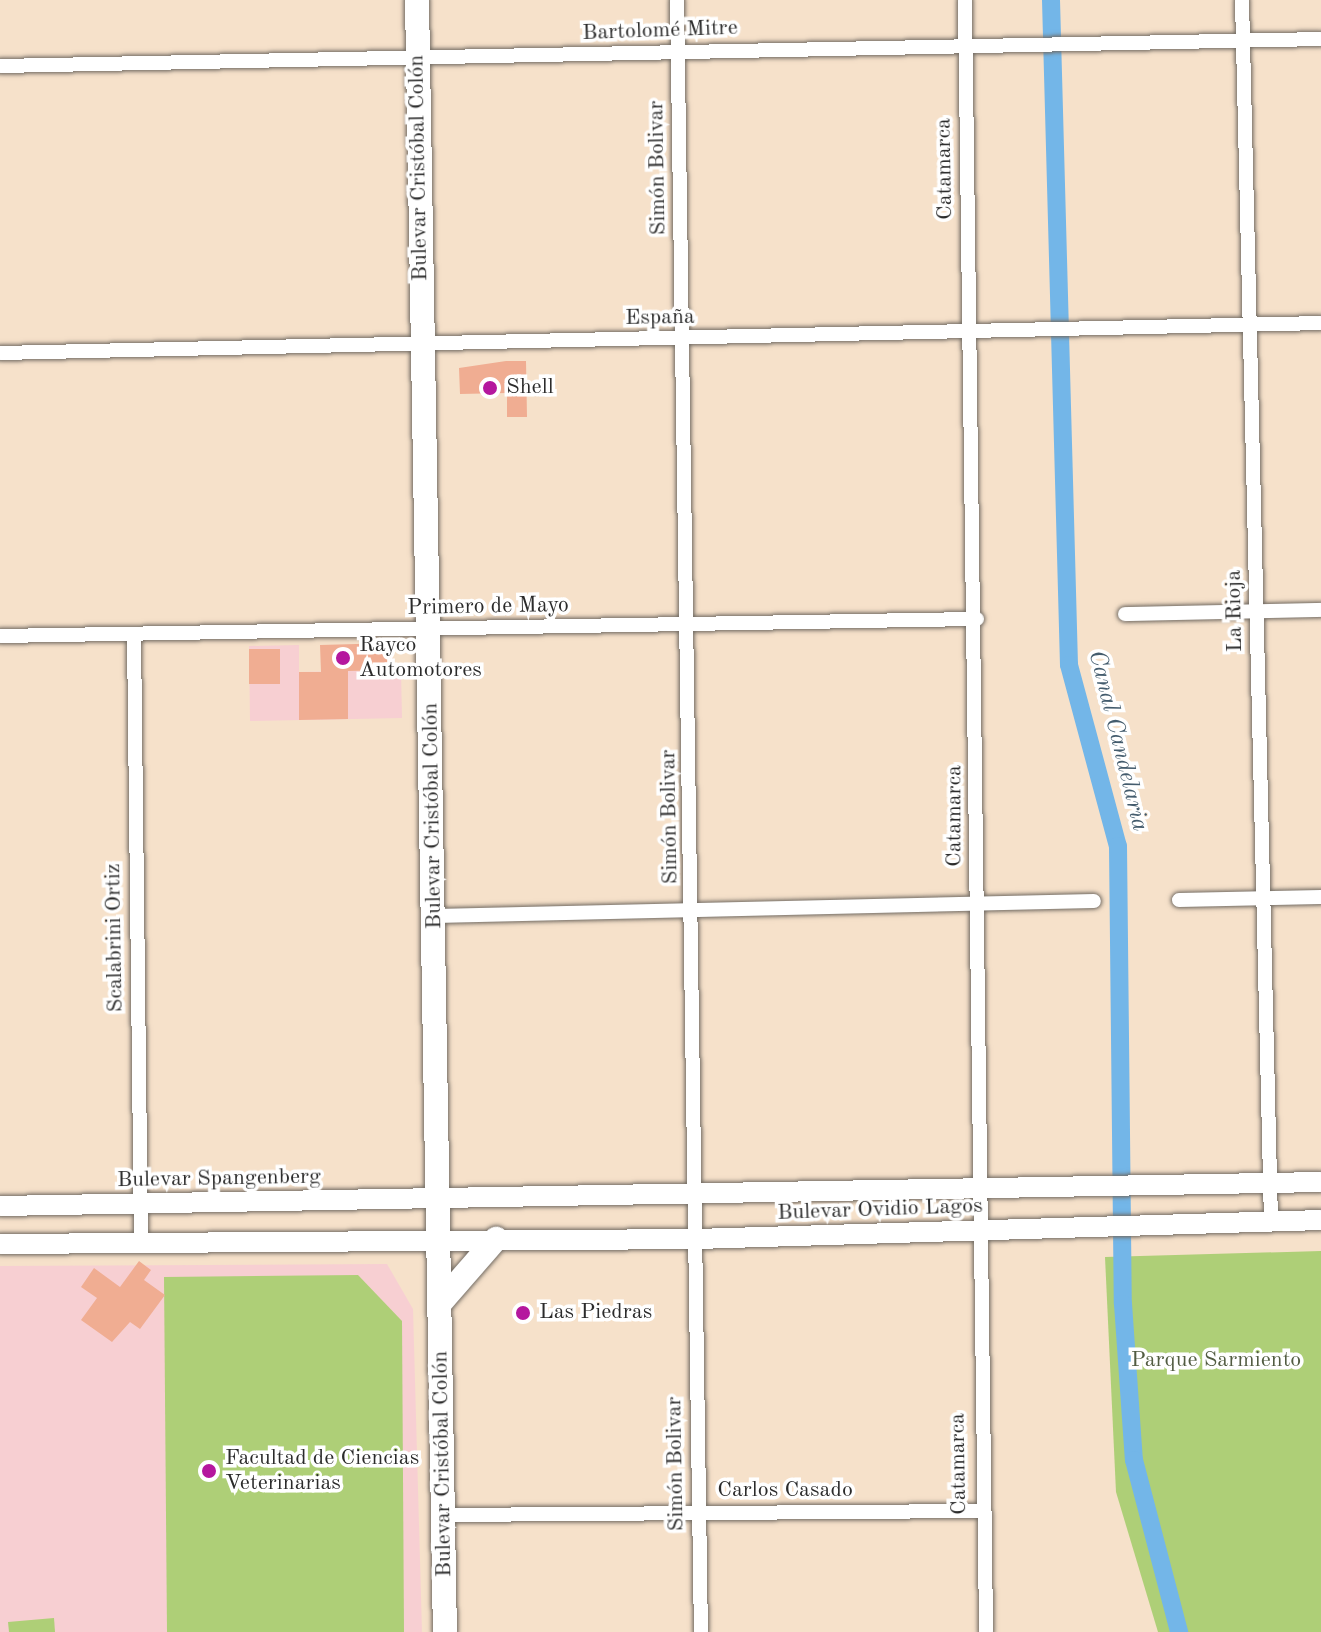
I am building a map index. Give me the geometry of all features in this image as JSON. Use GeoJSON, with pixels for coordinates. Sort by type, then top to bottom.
{"type":"FeatureCollection","features":[{"type":"Feature","properties":{"kind":"highway","name":"Bulevar Cristóbal Colón"},"geometry":{"type":"LineString","coordinates":[[417,0],[421,344],[440,1199],[445,1632]]}},
{"type":"Feature","properties":{"kind":"highway"},"geometry":{"type":"LineString","coordinates":[[441,1302],[496,1239]]}},
{"type":"Feature","properties":{"kind":"main road","name":"Bulevar Ovidio Lagos"},"geometry":{"type":"LineString","coordinates":[[440,1199],[1321,1182]]}},
{"type":"Feature","properties":{"kind":"main road","name":"Bulevar Spangenberg"},"geometry":{"type":"LineString","coordinates":[[0,1206],[440,1199]]}},
{"type":"Feature","properties":{"kind":"main road","name":"Bulevar Ovidio Lagos"},"geometry":{"type":"LineString","coordinates":[[440,1241],[696,1239],[1321,1220]]}},
{"type":"Feature","properties":{"kind":"main road"},"geometry":{"type":"LineString","coordinates":[[0,1244],[440,1241]]}},
{"type":"Feature","properties":{"kind":"street","name":"Simón Bolivar"},"geometry":{"type":"LineString","coordinates":[[677,0],[694,913],[694,1193],[701,1632]]}},
{"type":"Feature","properties":{"kind":"street","name":"Catamarca"},"geometry":{"type":"LineString","coordinates":[[965,0],[977,619],[979,1231],[986,1632]]}},
{"type":"Feature","properties":{"kind":"street","name":"La Rioja"},"geometry":{"type":"LineString","coordinates":[[1242,0],[1271,1221]]}},
{"type":"Feature","properties":{"kind":"street","name":"Bartolomé Mitre"},"geometry":{"type":"LineString","coordinates":[[0,66],[1321,39]]}},
{"type":"Feature","properties":{"kind":"street","name":"España"},"geometry":{"type":"LineString","coordinates":[[0,353],[1321,323]]}},
{"type":"Feature","properties":{"kind":"street"},"geometry":{"type":"LineString","coordinates":[[1125,614],[1321,610]]}},
{"type":"Feature","properties":{"kind":"street","name":"Primero de Mayo"},"geometry":{"type":"LineString","coordinates":[[0,636],[977,619]]}},
{"type":"Feature","properties":{"kind":"street","name":"Scalabrini Ortiz"},"geometry":{"type":"LineString","coordinates":[[134,634],[141,1242]]}},
{"type":"Feature","properties":{"kind":"street"},"geometry":{"type":"LineString","coordinates":[[1179,900],[1321,897]]}},
{"type":"Feature","properties":{"kind":"street"},"geometry":{"type":"LineString","coordinates":[[435,916],[694,913],[1094,901]]}},
{"type":"Feature","properties":{"kind":"street","name":"Carlos Casado"},"geometry":{"type":"LineString","coordinates":[[445,1515],[982,1511]]}},
{"type":"Feature","properties":{"kind":"shaded area"},"geometry":{"type":"Polygon","coordinates":[[[299,645],[299,672],[401,670],[402,718],[250,721],[249,646],[299,645]]]}},
{"type":"Feature","properties":{"kind":"shaded area","name":"Facultad de Ciencias Veterinarias"},"geometry":{"type":"Polygon","coordinates":[[[387,1264],[413,1309],[422,1632],[0,1632],[0,1266],[387,1264]]]}},
{"type":"Feature","properties":{"kind":"green space","name":"Parque Sarmiento"},"geometry":{"type":"Polygon","coordinates":[[[1321,1251],[1321,1632],[1158,1632],[1116,1492],[1105,1257],[1321,1251]]]}},
{"type":"Feature","properties":{"kind":"green space"},"geometry":{"type":"Polygon","coordinates":[[[358,1275],[402,1321],[404,1632],[167,1632],[164,1277],[358,1275]]]}},
{"type":"Feature","properties":{"kind":"green space"},"geometry":{"type":"Polygon","coordinates":[[[54,1618],[55,1632],[9,1632],[8,1622],[54,1618]]]}},
{"type":"Feature","properties":{"kind":"building"},"geometry":{"type":"Polygon","coordinates":[[[526,361],[527,417],[507,417],[507,393],[460,394],[459,368],[526,361]]]}},
{"type":"Feature","properties":{"kind":"building"},"geometry":{"type":"Polygon","coordinates":[[[393,643],[393,670],[348,671],[348,719],[299,720],[299,672],[321,672],[320,645],[393,643]]]}},
{"type":"Feature","properties":{"kind":"building"},"geometry":{"type":"Polygon","coordinates":[[[249,649],[280,649],[280,684],[249,684],[249,649]]]}},
{"type":"Feature","properties":{"kind":"building"},"geometry":{"type":"Polygon","coordinates":[[[139,1261],[151,1270],[144,1280],[165,1295],[140,1329],[130,1322],[112,1342],[81,1320],[97,1298],[81,1287],[94,1268],[120,1287],[139,1261]]]}},
{"type":"Feature","properties":{"kind":"waterway","name":"Canal Candelaria"},"geometry":{"type":"LineString","coordinates":[[1051,0],[1069,665],[1118,846],[1123,1304],[1134,1460],[1179,1632]]}},
{"type":"Feature","properties":{"kind":"place","name":"Shell"},"geometry":{"type":"Point","coordinates":[490,388]}},
{"type":"Feature","properties":{"kind":"place","name":"Rayco Automotores"},"geometry":{"type":"Point","coordinates":[343,658]}},
{"type":"Feature","properties":{"kind":"place","name":"Las Piedras"},"geometry":{"type":"Point","coordinates":[523,1313]}},
{"type":"Feature","properties":{"kind":"place","name":"Facultad de Ciencias Veterinarias"},"geometry":{"type":"Point","coordinates":[209,1471]}}]}
